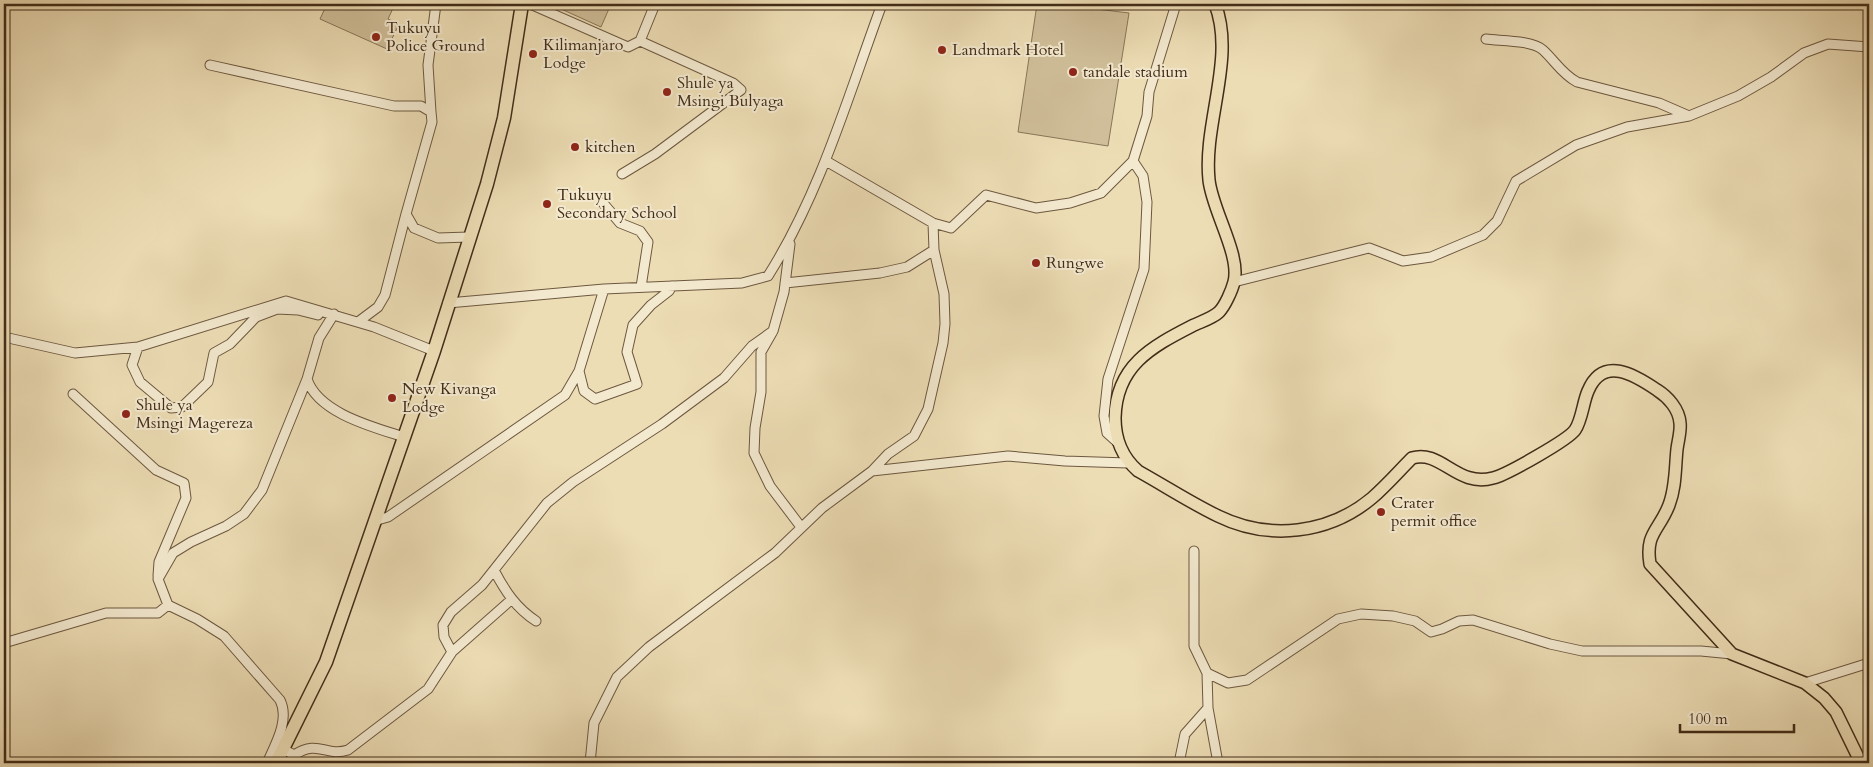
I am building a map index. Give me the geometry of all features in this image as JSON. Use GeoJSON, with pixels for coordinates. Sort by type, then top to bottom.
{"type":"FeatureCollection","features":[{"type":"Feature","properties":{"kind":"highway"},"geometry":{"type":"LineString","coordinates":[[276,763],[289,756],[326,662],[434,351],[504,118],[522,4]]}},
{"type":"Feature","properties":{"kind":"main road"},"geometry":{"type":"LineString","coordinates":[[1215,4],[1221,19],[1222,55],[1214,112],[1208,178],[1213,200],[1235,265],[1234,282],[1219,312],[1159,343],[1139,359],[1123,380],[1116,401],[1117,442],[1128,462],[1138,471],[1219,517],[1267,530],[1295,532],[1328,525],[1371,499],[1412,458],[1421,455],[1431,458],[1462,477],[1477,480],[1494,478],[1558,444],[1575,430],[1588,389],[1595,379],[1611,370],[1628,372],[1668,397],[1680,422],[1674,490],[1668,508],[1651,537],[1647,549],[1650,564],[1732,654],[1805,683],[1824,698],[1836,712],[1861,763]]}},
{"type":"Feature","properties":{"kind":"street"},"geometry":{"type":"LineString","coordinates":[[358,322],[378,307],[385,296],[432,122],[428,65],[436,4]]}},
{"type":"Feature","properties":{"kind":"street"},"geometry":{"type":"LineString","coordinates":[[530,4],[628,47],[640,41],[655,4]]}},
{"type":"Feature","properties":{"kind":"street"},"geometry":{"type":"LineString","coordinates":[[448,303],[604,289],[742,283],[768,276],[790,242],[826,161],[882,4]]}},
{"type":"Feature","properties":{"kind":"street"},"geometry":{"type":"LineString","coordinates":[[826,161],[933,223],[951,228],[986,195],[1036,208],[1077,200],[1100,193],[1133,161],[1147,116],[1149,92],[1176,4]]}},
{"type":"Feature","properties":{"kind":"street"},"geometry":{"type":"LineString","coordinates":[[1486,39],[1509,40],[1542,48],[1565,75],[1577,82],[1659,103],[1689,116]]}},
{"type":"Feature","properties":{"kind":"street"},"geometry":{"type":"LineString","coordinates":[[622,174],[655,154],[741,90],[733,83],[640,41]]}},
{"type":"Feature","properties":{"kind":"street"},"geometry":{"type":"LineString","coordinates":[[1234,282],[1369,248],[1403,261],[1431,257],[1484,235],[1497,221],[1516,181],[1576,145],[1627,127],[1689,116],[1738,96],[1771,77],[1804,53],[1828,44],[1869,47]]}},
{"type":"Feature","properties":{"kind":"street"},"geometry":{"type":"LineString","coordinates":[[210,65],[385,104],[421,106],[431,112]]}},
{"type":"Feature","properties":{"kind":"street"},"geometry":{"type":"LineString","coordinates":[[1117,442],[1107,433],[1104,416],[1108,378],[1144,269],[1147,202],[1143,176],[1133,161]]}},
{"type":"Feature","properties":{"kind":"street"},"geometry":{"type":"LineString","coordinates":[[603,203],[620,223],[640,231],[648,242],[641,287]]}},
{"type":"Feature","properties":{"kind":"street"},"geometry":{"type":"LineString","coordinates":[[406,214],[414,228],[438,238],[469,237]]}},
{"type":"Feature","properties":{"kind":"street"},"geometry":{"type":"LineString","coordinates":[[590,763],[594,723],[617,677],[648,647],[775,553],[822,508],[872,471],[888,454],[914,436],[928,409],[943,343],[945,324],[944,294],[934,250],[933,223]]}},
{"type":"Feature","properties":{"kind":"street"},"geometry":{"type":"LineString","coordinates":[[790,242],[785,283],[773,331],[761,352],[761,392],[755,428],[754,454],[770,486],[801,527]]}},
{"type":"Feature","properties":{"kind":"street"},"geometry":{"type":"LineString","coordinates":[[785,283],[880,273],[907,267],[934,250]]}},
{"type":"Feature","properties":{"kind":"street"},"geometry":{"type":"LineString","coordinates":[[579,371],[584,391],[595,399],[637,384],[627,352],[633,326],[651,305],[670,291],[672,286]]}},
{"type":"Feature","properties":{"kind":"street"},"geometry":{"type":"LineString","coordinates":[[374,521],[388,517],[565,394],[579,371],[604,289]]}},
{"type":"Feature","properties":{"kind":"street"},"geometry":{"type":"LineString","coordinates":[[4,337],[75,353],[138,346],[286,301],[358,322],[434,351]]}},
{"type":"Feature","properties":{"kind":"street"},"geometry":{"type":"LineString","coordinates":[[138,346],[132,365],[140,382],[171,408],[182,407],[208,382],[214,353],[230,344],[256,317],[277,309],[298,310],[323,316],[334,314]]}},
{"type":"Feature","properties":{"kind":"street"},"geometry":{"type":"LineString","coordinates":[[158,579],[173,553],[191,542],[226,526],[244,514],[262,490],[307,379],[319,338],[334,314]]}},
{"type":"Feature","properties":{"kind":"street"},"geometry":{"type":"LineString","coordinates":[[452,652],[444,637],[443,625],[451,612],[482,585],[547,504],[573,482],[662,424],[724,378],[752,346],[773,331]]}},
{"type":"Feature","properties":{"kind":"street"},"geometry":{"type":"LineString","coordinates":[[307,379],[317,398],[357,422],[404,437]]}},
{"type":"Feature","properties":{"kind":"street"},"geometry":{"type":"LineString","coordinates":[[74,394],[156,470],[184,483],[186,498],[159,562],[158,579],[168,605],[197,619],[224,636],[280,700],[285,710],[279,737],[266,763]]}},
{"type":"Feature","properties":{"kind":"street"},"geometry":{"type":"LineString","coordinates":[[872,471],[1008,456],[1065,461],[1128,462]]}},
{"type":"Feature","properties":{"kind":"street"},"geometry":{"type":"LineString","coordinates":[[1194,551],[1194,646],[1207,673],[1208,708],[1218,763]]}},
{"type":"Feature","properties":{"kind":"street"},"geometry":{"type":"LineString","coordinates":[[494,570],[520,610],[536,621]]}},
{"type":"Feature","properties":{"kind":"street"},"geometry":{"type":"LineString","coordinates":[[289,756],[304,748],[316,746],[337,753],[348,750],[428,689],[452,652],[512,599]]}},
{"type":"Feature","properties":{"kind":"street"},"geometry":{"type":"LineString","coordinates":[[4,644],[106,613],[158,613],[168,605]]}},
{"type":"Feature","properties":{"kind":"street"},"geometry":{"type":"LineString","coordinates":[[1207,673],[1228,683],[1247,680],[1338,620],[1361,614],[1393,616],[1415,622],[1431,632],[1459,621],[1473,620],[1550,644],[1582,651],[1701,651],[1732,654]]}},
{"type":"Feature","properties":{"kind":"street"},"geometry":{"type":"LineString","coordinates":[[1805,683],[1869,663]]}},
{"type":"Feature","properties":{"kind":"street"},"geometry":{"type":"LineString","coordinates":[[1179,763],[1185,734],[1208,708]]}},
{"type":"Feature","properties":{"kind":"shaded area","name":"Tukuyu Police Ground"},"geometry":{"type":"Polygon","coordinates":[[[327,4],[395,4],[388,19],[399,24],[387,49],[320,19],[327,4]]]}},
{"type":"Feature","properties":{"kind":"shaded area"},"geometry":{"type":"Polygon","coordinates":[[[550,4],[611,4],[601,27],[550,4]]]}},
{"type":"Feature","properties":{"kind":"shaded area","name":"tandale stadium"},"geometry":{"type":"Polygon","coordinates":[[[1037,4],[1056,4],[1129,13],[1108,146],[1018,132],[1037,4]]]}},
{"type":"Feature","properties":{"kind":"place","name":"Tukuyu Police Ground"},"geometry":{"type":"Point","coordinates":[376,37]}},
{"type":"Feature","properties":{"kind":"place","name":"Landmark Hotel"},"geometry":{"type":"Point","coordinates":[942,50]}},
{"type":"Feature","properties":{"kind":"place","name":"Kilimanjaro Lodge"},"geometry":{"type":"Point","coordinates":[533,54]}},
{"type":"Feature","properties":{"kind":"place","name":"tandale stadium"},"geometry":{"type":"Point","coordinates":[1073,72]}},
{"type":"Feature","properties":{"kind":"place","name":"Shule ya Msingi Bulyaga"},"geometry":{"type":"Point","coordinates":[667,92]}},
{"type":"Feature","properties":{"kind":"place","name":"kitchen"},"geometry":{"type":"Point","coordinates":[575,147]}},
{"type":"Feature","properties":{"kind":"place","name":"Tukuyu Secondary School"},"geometry":{"type":"Point","coordinates":[547,204]}},
{"type":"Feature","properties":{"kind":"place","name":"Rungwe"},"geometry":{"type":"Point","coordinates":[1036,263]}},
{"type":"Feature","properties":{"kind":"place","name":"New Kivanga Lodge"},"geometry":{"type":"Point","coordinates":[392,398]}},
{"type":"Feature","properties":{"kind":"place","name":"Shule ya Msingi Magereza"},"geometry":{"type":"Point","coordinates":[126,414]}},
{"type":"Feature","properties":{"kind":"place","name":"Crater permit office"},"geometry":{"type":"Point","coordinates":[1381,512]}}]}
